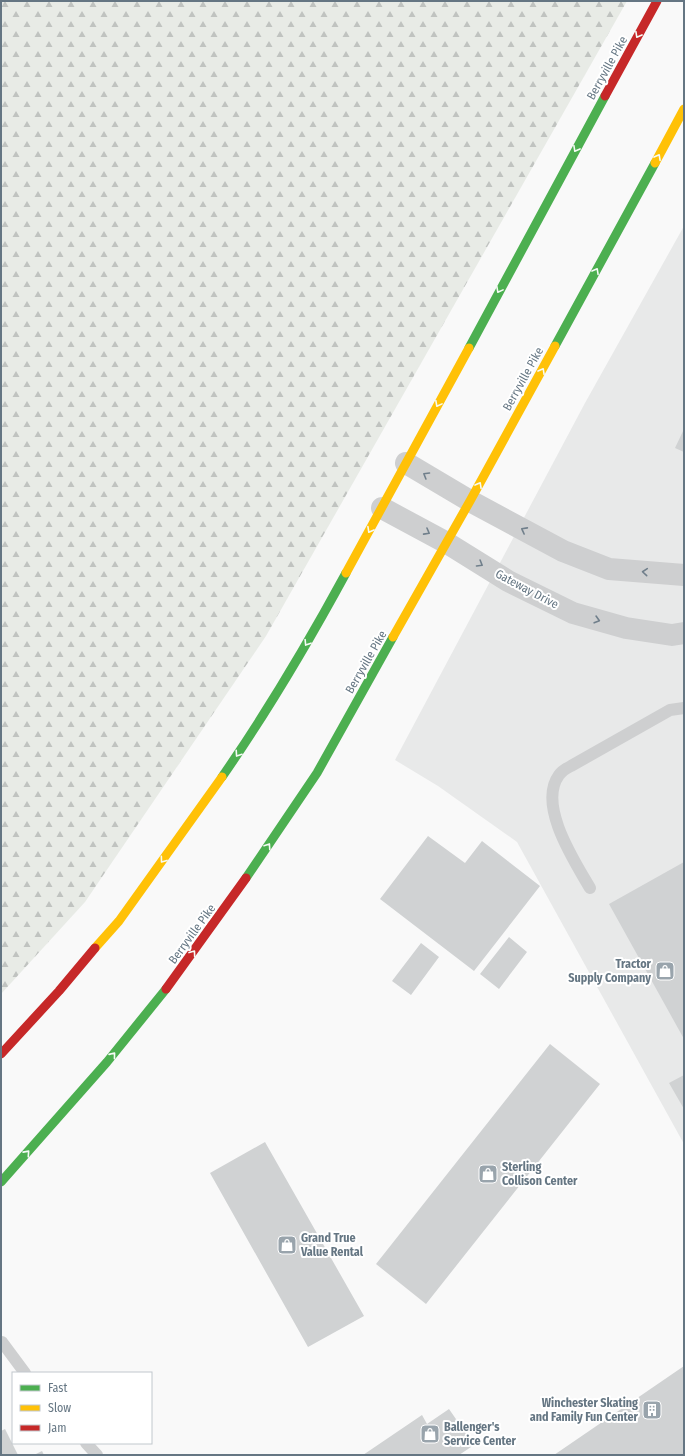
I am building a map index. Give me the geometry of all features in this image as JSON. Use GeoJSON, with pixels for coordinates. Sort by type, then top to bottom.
{"type":"FeatureCollection","features":[{"type":"Feature","properties":{"kind":"highway","name":"Berryville Pike"},"geometry":{"type":"LineString","coordinates":[[1,1054],[59,991],[119,921],[183,833],[246,742],[308,642],[657,1]]}},
{"type":"Feature","properties":{"kind":"highway","name":"Berryville Pike"},"geometry":{"type":"LineString","coordinates":[[1,1182],[107,1062],[172,982],[232,900],[317,773],[447,543],[684,110]]}},
{"type":"Feature","properties":{"kind":"street"},"geometry":{"type":"LineString","coordinates":[[406,463],[470,501],[563,551],[609,569],[684,574]]}},
{"type":"Feature","properties":{"kind":"street","name":"Gateway Drive"},"geometry":{"type":"LineString","coordinates":[[382,508],[447,543],[508,581],[573,613],[626,628],[672,635],[684,634]]}},
{"type":"Feature","properties":{"kind":"lane"},"geometry":{"type":"LineString","coordinates":[[590,888],[564,842],[557,826],[553,797],[554,785],[560,774],[571,766],[670,710],[684,708]]}},
{"type":"Feature","properties":{"kind":"lane"},"geometry":{"type":"LineString","coordinates":[[1,1343],[2,1342],[24,1372]]}},
{"type":"Feature","properties":{"kind":"lane"},"geometry":{"type":"LineString","coordinates":[[87,1444],[97,1455]]}},
{"type":"Feature","properties":{"kind":"shaded area"},"geometry":{"type":"Polygon","coordinates":[[[684,226],[684,1144],[517,842],[438,786],[395,760],[585,403],[684,226]]]}},
{"type":"Feature","properties":{"kind":"green space"},"geometry":{"type":"Polygon","coordinates":[[[1,1],[627,1],[266,636],[85,902],[1,994],[1,1]]]}},
{"type":"Feature","properties":{"kind":"building"},"geometry":{"type":"Polygon","coordinates":[[[684,429],[684,452],[675,448],[684,429]]]}},
{"type":"Feature","properties":{"kind":"building"},"geometry":{"type":"Polygon","coordinates":[[[428,836],[465,863],[482,841],[540,886],[474,971],[380,899],[428,836]]]}},
{"type":"Feature","properties":{"kind":"building","name":"Tractor Supply Company"},"geometry":{"type":"Polygon","coordinates":[[[684,862],[684,1039],[609,904],[684,862]]]}},
{"type":"Feature","properties":{"kind":"building"},"geometry":{"type":"Polygon","coordinates":[[[509,937],[527,952],[499,989],[480,974],[509,937]]]}},
{"type":"Feature","properties":{"kind":"building"},"geometry":{"type":"Polygon","coordinates":[[[421,943],[439,957],[411,995],[392,981],[421,943]]]}},
{"type":"Feature","properties":{"kind":"building","name":"Sterling Collison Center"},"geometry":{"type":"Polygon","coordinates":[[[550,1044],[600,1084],[426,1304],[376,1264],[550,1044]]]}},
{"type":"Feature","properties":{"kind":"building"},"geometry":{"type":"Polygon","coordinates":[[[684,1075],[684,1109],[669,1083],[684,1075]]]}},
{"type":"Feature","properties":{"kind":"building","name":"Grand True Value Rental"},"geometry":{"type":"Polygon","coordinates":[[[265,1142],[364,1316],[308,1347],[210,1173],[265,1142]]]}},
{"type":"Feature","properties":{"kind":"building","name":"Winchester Skating and Family Fun Center"},"geometry":{"type":"Polygon","coordinates":[[[684,1366],[684,1455],[554,1455],[684,1366]]]}},
{"type":"Feature","properties":{"kind":"building","name":"Ballenger's Service Center"},"geometry":{"type":"Polygon","coordinates":[[[449,1409],[474,1445],[459,1455],[363,1455],[422,1415],[427,1424],[449,1409]]]}},
{"type":"Feature","properties":{"kind":"building"},"geometry":{"type":"Polygon","coordinates":[[[5,1429],[18,1455],[1,1455],[1,1431],[5,1429]]]}},
{"type":"Feature","properties":{"kind":"building"},"geometry":{"type":"Polygon","coordinates":[[[42,1451],[44,1455],[34,1455],[42,1451]]]}},
{"type":"Feature","properties":{"kind":"traffic: fast"},"geometry":{"type":"LineString","coordinates":[[469,348],[605,96]]}},
{"type":"Feature","properties":{"kind":"traffic: fast"},"geometry":{"type":"LineString","coordinates":[[555,346],[655,163]]}},
{"type":"Feature","properties":{"kind":"traffic: fast"},"geometry":{"type":"LineString","coordinates":[[222,777],[287,677],[346,573]]}},
{"type":"Feature","properties":{"kind":"traffic: fast"},"geometry":{"type":"LineString","coordinates":[[246,878],[317,773],[393,637]]}},
{"type":"Feature","properties":{"kind":"traffic: fast"},"geometry":{"type":"LineString","coordinates":[[1,1182],[107,1062],[166,989]]}},
{"type":"Feature","properties":{"kind":"traffic: slow"},"geometry":{"type":"LineString","coordinates":[[655,163],[684,109]]}},
{"type":"Feature","properties":{"kind":"traffic: slow"},"geometry":{"type":"LineString","coordinates":[[393,637],[555,346]]}},
{"type":"Feature","properties":{"kind":"traffic: slow"},"geometry":{"type":"LineString","coordinates":[[346,573],[469,348]]}},
{"type":"Feature","properties":{"kind":"traffic: slow"},"geometry":{"type":"LineString","coordinates":[[95,948],[119,921],[222,777]]}},
{"type":"Feature","properties":{"kind":"traffic: jam"},"geometry":{"type":"LineString","coordinates":[[605,96],[657,1]]}},
{"type":"Feature","properties":{"kind":"traffic: jam"},"geometry":{"type":"LineString","coordinates":[[166,989],[246,878]]}},
{"type":"Feature","properties":{"kind":"traffic: jam"},"geometry":{"type":"LineString","coordinates":[[1,1054],[59,991],[95,948]]}},
{"type":"Feature","properties":{"kind":"place","name":"Tractor Supply Company"},"geometry":{"type":"Point","coordinates":[665,971]}},
{"type":"Feature","properties":{"kind":"place","name":"Sterling Collison Center"},"geometry":{"type":"Point","coordinates":[488,1174]}},
{"type":"Feature","properties":{"kind":"place","name":"Grand True Value Rental"},"geometry":{"type":"Point","coordinates":[287,1245]}},
{"type":"Feature","properties":{"kind":"place","name":"Winchester Skating and Family Fun Center"},"geometry":{"type":"Point","coordinates":[652,1410]}},
{"type":"Feature","properties":{"kind":"place","name":"Ballenger's Service Center"},"geometry":{"type":"Point","coordinates":[430,1434]}}]}
